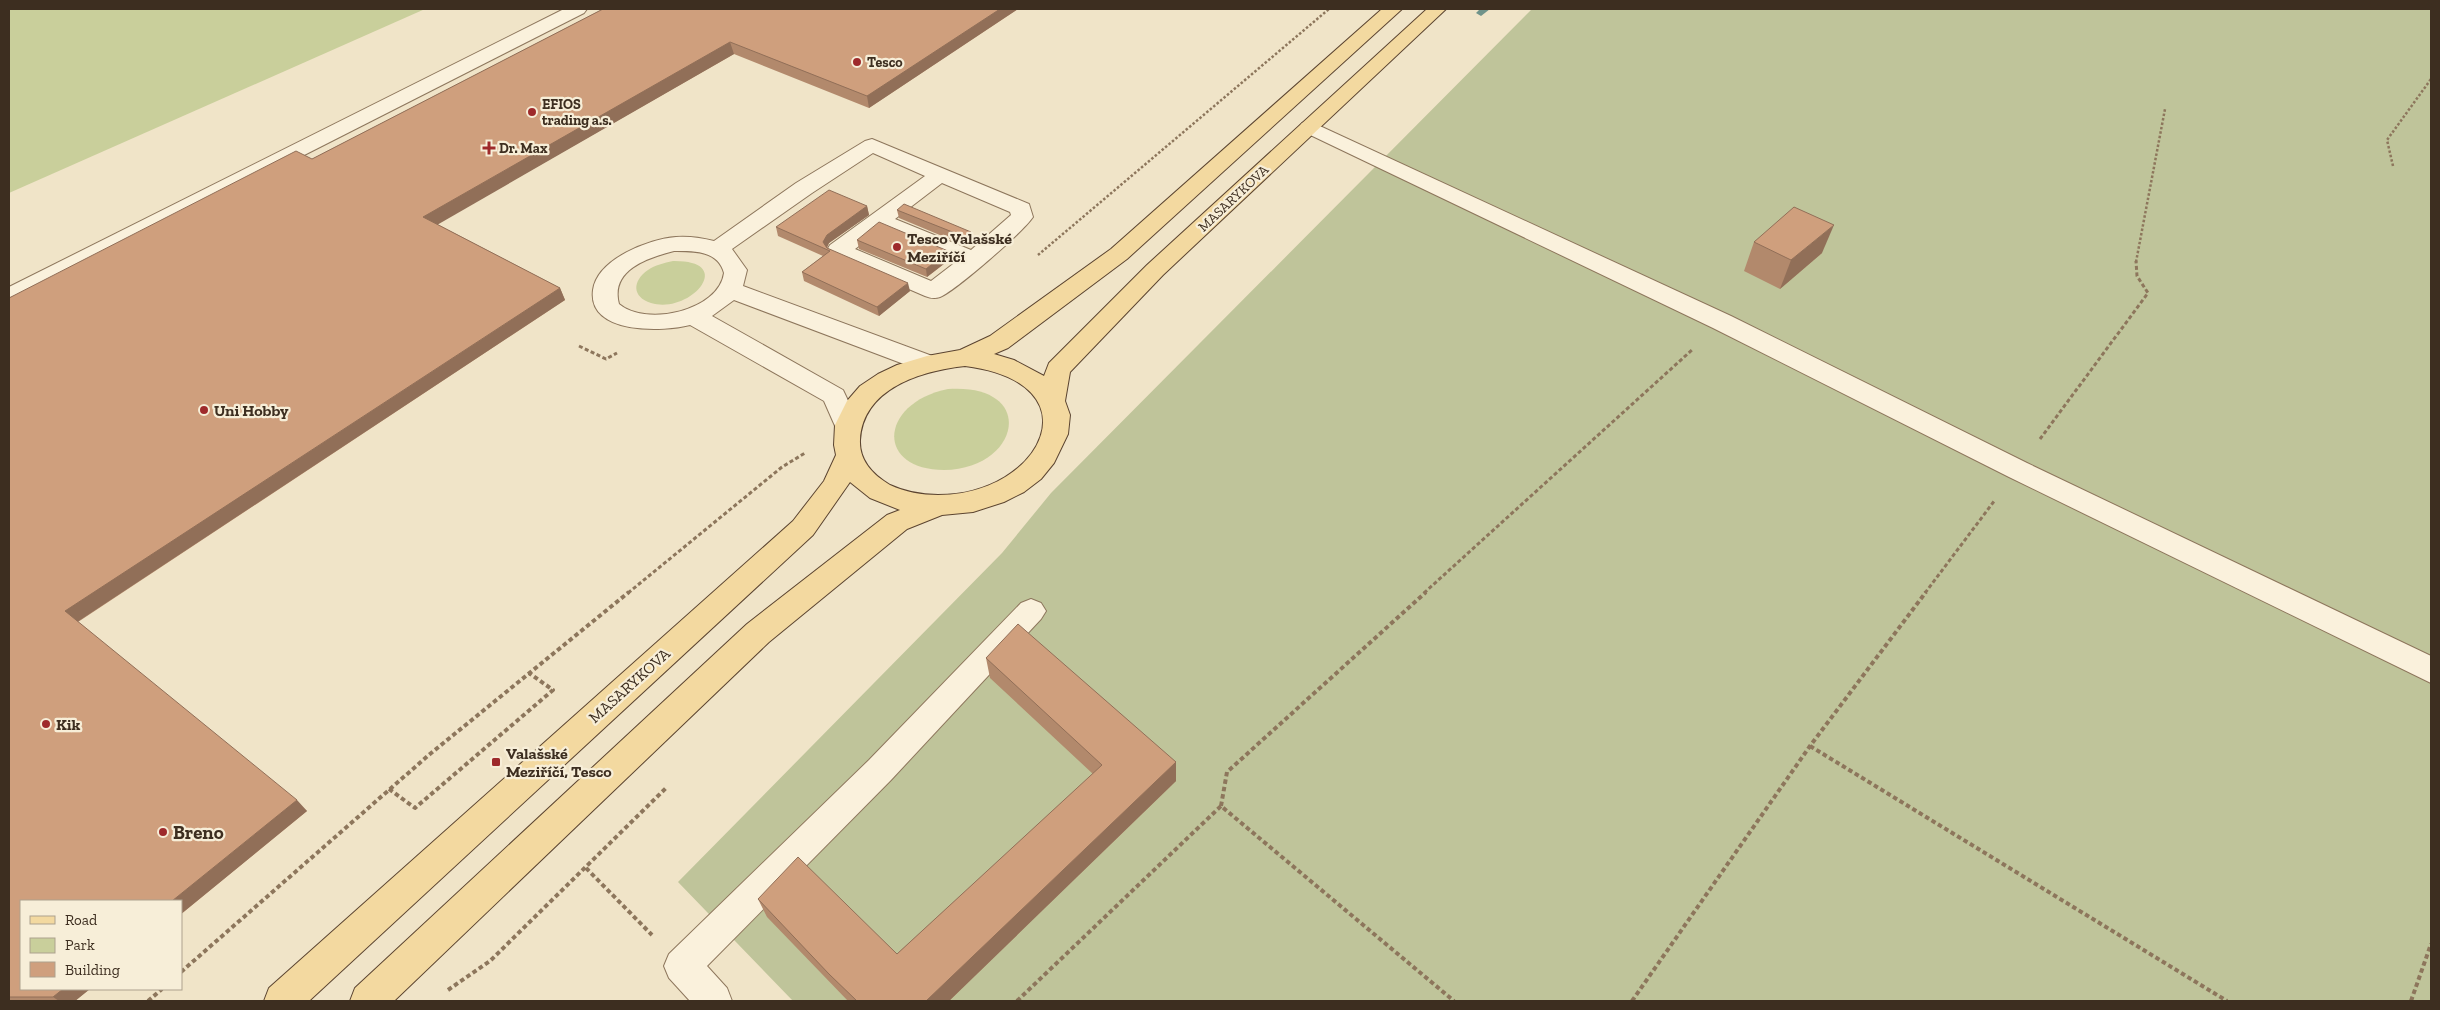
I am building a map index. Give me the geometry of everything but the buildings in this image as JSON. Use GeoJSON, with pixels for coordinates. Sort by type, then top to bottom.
{"type":"FeatureCollection","features":[{"type":"Feature","properties":{"kind":"main road","name":"MASARYKOVA"},"geometry":{"type":"LineString","coordinates":[[965,358],[999,342],[1119,254],[1393,9]]}},
{"type":"Feature","properties":{"kind":"main road","name":"MASARYKOVA"},"geometry":{"type":"LineString","coordinates":[[1052,401],[1058,369],[1155,270],[1436,9]]}},
{"type":"Feature","properties":{"kind":"main road","name":"MASARYKOVA"},"geometry":{"type":"LineString","coordinates":[[282,1001],[803,528],[835,486],[854,414],[875,388],[891,378],[926,363],[965,358],[993,361],[1019,370],[1033,378],[1052,401],[1056,414],[1056,428],[1052,443],[1044,457],[1033,470],[1000,492],[973,501],[937,506],[897,522],[758,633],[368,1001]]}},
{"type":"Feature","properties":{"kind":"main road","name":"MASARYKOVA"},"geometry":{"type":"LineString","coordinates":[[848,442],[855,470],[879,492],[902,501],[937,506]]}},
{"type":"Feature","properties":{"kind":"lane"},"geometry":{"type":"LineString","coordinates":[[9,296],[578,9]]}},
{"type":"Feature","properties":{"kind":"lane"},"geometry":{"type":"LineString","coordinates":[[1309,127],[1722,322],[2018,470],[2431,670]]}},
{"type":"Feature","properties":{"kind":"lane"},"geometry":{"type":"LineString","coordinates":[[718,249],[804,188],[872,145],[941,174],[1021,209],[1022,217],[974,260],[933,291],[838,250],[941,174]]}},
{"type":"Feature","properties":{"kind":"lane"},"geometry":{"type":"LineString","coordinates":[[879,220],[974,260]]}},
{"type":"Feature","properties":{"kind":"lane"},"geometry":{"type":"LineString","coordinates":[[683,244],[699,244],[718,249],[731,260],[736,274],[730,290],[715,304],[692,316],[658,323],[641,323],[620,317],[607,305],[605,290],[612,274],[628,260],[650,250],[683,244]]}},
{"type":"Feature","properties":{"kind":"lane"},"geometry":{"type":"LineString","coordinates":[[730,290],[926,363]]}},
{"type":"Feature","properties":{"kind":"lane"},"geometry":{"type":"LineString","coordinates":[[692,316],[834,396],[848,442]]}},
{"type":"Feature","properties":{"kind":"lane"},"geometry":{"type":"LineString","coordinates":[[714,1001],[682,966],[880,770],[1031,611]]}},
{"type":"Feature","properties":{"kind":"path"},"geometry":{"type":"LineString","coordinates":[[1036,257],[1330,9]]}},
{"type":"Feature","properties":{"kind":"path"},"geometry":{"type":"LineString","coordinates":[[2393,166],[2387,140],[2431,78]]}},
{"type":"Feature","properties":{"kind":"path"},"geometry":{"type":"LineString","coordinates":[[1632,1001],[1810,746],[2018,470],[2148,293],[2137,276],[2136,260],[2165,109]]}},
{"type":"Feature","properties":{"kind":"path"},"geometry":{"type":"LineString","coordinates":[[1017,1001],[1221,806],[1227,772],[1722,322]]}},
{"type":"Feature","properties":{"kind":"path"},"geometry":{"type":"LineString","coordinates":[[579,346],[606,359],[621,351]]}},
{"type":"Feature","properties":{"kind":"path"},"geometry":{"type":"LineString","coordinates":[[182,971],[389,789],[782,467],[812,449]]}},
{"type":"Feature","properties":{"kind":"path"},"geometry":{"type":"LineString","coordinates":[[389,789],[415,808],[553,690],[529,673]]}},
{"type":"Feature","properties":{"kind":"path"},"geometry":{"type":"LineString","coordinates":[[1810,746],[2227,1001]]}},
{"type":"Feature","properties":{"kind":"path"},"geometry":{"type":"LineString","coordinates":[[441,996],[490,961],[667,787]]}},
{"type":"Feature","properties":{"kind":"path"},"geometry":{"type":"LineString","coordinates":[[1221,806],[1454,1001]]}},
{"type":"Feature","properties":{"kind":"path"},"geometry":{"type":"LineString","coordinates":[[586,868],[682,966]]}},
{"type":"Feature","properties":{"kind":"path"},"geometry":{"type":"LineString","coordinates":[[2411,1001],[2431,944]]}},
{"type":"Feature","properties":{"kind":"path"},"geometry":{"type":"LineString","coordinates":[[148,1001],[161,990]]}},
{"type":"Feature","properties":{"kind":"green space"},"geometry":{"type":"Polygon","coordinates":[[[9,9],[425,9],[9,193],[9,9]]]}},
{"type":"Feature","properties":{"kind":"green space"},"geometry":{"type":"Polygon","coordinates":[[[1532,9],[2431,9],[2431,1001],[793,1001],[678,882],[1002,553],[1051,493],[1532,9]]]}},
{"type":"Feature","properties":{"kind":"green space"},"geometry":{"type":"Polygon","coordinates":[[[673,261],[692,263],[702,269],[705,277],[701,286],[692,295],[666,305],[651,303],[640,297],[636,288],[643,274],[663,263],[673,261]]]}},
{"type":"Feature","properties":{"kind":"green space"},"geometry":{"type":"Polygon","coordinates":[[[948,389],[977,391],[996,399],[1007,412],[1009,427],[1003,442],[990,456],[970,466],[944,470],[922,467],[906,459],[897,448],[894,435],[898,421],[909,408],[925,396],[948,389]]]}},
{"type":"Feature","properties":{"kind":"waterway"},"geometry":{"type":"LineString","coordinates":[[1481,13],[1485,9]]}},
{"type":"Feature","properties":{"kind":"place","name":"Tesco"},"geometry":{"type":"Point","coordinates":[857,62]}},
{"type":"Feature","properties":{"kind":"place","name":"EFIOS trading a.s."},"geometry":{"type":"Point","coordinates":[532,112]}},
{"type":"Feature","properties":{"kind":"place","name":"Dr. Max"},"geometry":{"type":"Point","coordinates":[489,148]}},
{"type":"Feature","properties":{"kind":"place","name":"Tesco Valašské Meziříčí"},"geometry":{"type":"Point","coordinates":[897,247]}},
{"type":"Feature","properties":{"kind":"place","name":"Uni Hobby"},"geometry":{"type":"Point","coordinates":[204,410]}},
{"type":"Feature","properties":{"kind":"place","name":"Kik"},"geometry":{"type":"Point","coordinates":[46,724]}},
{"type":"Feature","properties":{"kind":"place","name":"Valašské Meziříčí, Tesco"},"geometry":{"type":"Point","coordinates":[496,762]}},
{"type":"Feature","properties":{"kind":"place","name":"Breno"},"geometry":{"type":"Point","coordinates":[163,832]}}]}
